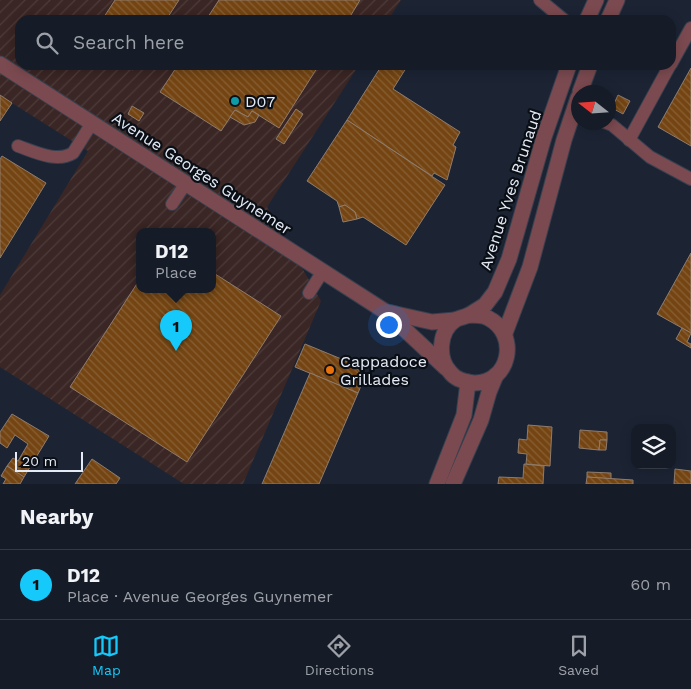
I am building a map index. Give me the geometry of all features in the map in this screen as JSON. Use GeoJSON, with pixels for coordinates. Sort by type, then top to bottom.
{"type":"FeatureCollection","features":[{"type":"Feature","properties":{"kind":"street"},"geometry":{"type":"LineString","coordinates":[[588,15],[596,0]]}},
{"type":"Feature","properties":{"kind":"street"},"geometry":{"type":"LineString","coordinates":[[610,15],[617,0]]}},
{"type":"Feature","properties":{"kind":"street","name":"Avenue Georges Guynemer"},"geometry":{"type":"LineString","coordinates":[[0,64],[386,312],[446,368]]}},
{"type":"Feature","properties":{"kind":"street","name":"Avenue Yves Brunaud"},"geometry":{"type":"LineString","coordinates":[[469,315],[485,305],[495,292],[509,260],[544,137],[567,70]]}},
{"type":"Feature","properties":{"kind":"street"},"geometry":{"type":"LineString","coordinates":[[583,85],[588,70]]}},
{"type":"Feature","properties":{"kind":"street"},"geometry":{"type":"LineString","coordinates":[[504,333],[530,267],[564,140],[571,122]]}},
{"type":"Feature","properties":{"kind":"street","name":"Avenue Georges Guynemer"},"geometry":{"type":"LineString","coordinates":[[386,312],[432,322],[454,320]]}},
{"type":"Feature","properties":{"kind":"street"},"geometry":{"type":"LineString","coordinates":[[469,315],[488,318],[498,325],[504,333],[508,347],[508,355],[504,366],[496,375],[486,381],[468,382],[452,374],[446,368],[442,357],[442,344],[445,332],[454,320],[469,315]]}},
{"type":"Feature","properties":{"kind":"street"},"geometry":{"type":"LineString","coordinates":[[453,484],[481,420],[496,375]]}},
{"type":"Feature","properties":{"kind":"street"},"geometry":{"type":"LineString","coordinates":[[437,484],[464,415],[468,382]]}},
{"type":"Feature","properties":{"kind":"lane"},"geometry":{"type":"LineString","coordinates":[[540,0],[558,15]]}},
{"type":"Feature","properties":{"kind":"lane"},"geometry":{"type":"LineString","coordinates":[[676,55],[691,28]]}},
{"type":"Feature","properties":{"kind":"lane"},"geometry":{"type":"LineString","coordinates":[[629,140],[668,70]]}},
{"type":"Feature","properties":{"kind":"lane"},"geometry":{"type":"LineString","coordinates":[[18,146],[61,158],[69,156],[74,153],[92,123]]}},
{"type":"Feature","properties":{"kind":"lane"},"geometry":{"type":"LineString","coordinates":[[616,129],[650,156],[691,179]]}},
{"type":"Feature","properties":{"kind":"lane"},"geometry":{"type":"LineString","coordinates":[[172,204],[186,183]]}},
{"type":"Feature","properties":{"kind":"lane"},"geometry":{"type":"LineString","coordinates":[[310,293],[323,271]]}},
{"type":"Feature","properties":{"kind":"shaded area"},"geometry":{"type":"Polygon","coordinates":[[[0,0],[401,0],[391,15],[15,15],[15,70],[356,70],[267,207],[321,301],[243,484],[184,484],[0,367],[0,295],[88,151],[12,103],[0,121],[0,0]]]}},
{"type":"Feature","properties":{"kind":"building"},"geometry":{"type":"Polygon","coordinates":[[[115,0],[179,0],[169,15],[105,15],[115,0]]]}},
{"type":"Feature","properties":{"kind":"building"},"geometry":{"type":"Polygon","coordinates":[[[219,0],[360,0],[351,15],[209,15],[219,0]]]}},
{"type":"Feature","properties":{"kind":"building"},"geometry":{"type":"Polygon","coordinates":[[[691,68],[691,146],[658,127],[691,68]]]}},
{"type":"Feature","properties":{"kind":"building","name":"D07"},"geometry":{"type":"Polygon","coordinates":[[[175,70],[316,70],[279,128],[252,111],[248,117],[235,110],[221,131],[160,92],[175,70]]]}},
{"type":"Feature","properties":{"kind":"building"},"geometry":{"type":"Polygon","coordinates":[[[379,70],[405,70],[393,89],[460,132],[453,145],[456,147],[447,180],[434,173],[432,176],[347,120],[379,70]]]}},
{"type":"Feature","properties":{"kind":"building"},"geometry":{"type":"Polygon","coordinates":[[[0,95],[12,103],[0,121],[0,95]]]}},
{"type":"Feature","properties":{"kind":"building"},"geometry":{"type":"Polygon","coordinates":[[[618,95],[630,101],[623,114],[616,110],[618,95]]]}},
{"type":"Feature","properties":{"kind":"building"},"geometry":{"type":"Polygon","coordinates":[[[132,106],[144,113],[139,121],[128,114],[132,106]]]}},
{"type":"Feature","properties":{"kind":"building"},"geometry":{"type":"Polygon","coordinates":[[[296,109],[303,114],[284,144],[276,139],[296,109]]]}},
{"type":"Feature","properties":{"kind":"building"},"geometry":{"type":"Polygon","coordinates":[[[235,110],[248,117],[252,111],[259,115],[255,122],[244,125],[230,117],[235,110]]]}},
{"type":"Feature","properties":{"kind":"building"},"geometry":{"type":"Polygon","coordinates":[[[347,120],[445,185],[406,245],[363,217],[357,219],[355,212],[345,205],[339,207],[337,201],[307,181],[347,120]]]}},
{"type":"Feature","properties":{"kind":"building"},"geometry":{"type":"Polygon","coordinates":[[[2,156],[46,183],[0,258],[0,159],[2,156]]]}},
{"type":"Feature","properties":{"kind":"building"},"geometry":{"type":"Polygon","coordinates":[[[345,205],[355,212],[357,219],[343,222],[339,207],[345,205]]]}},
{"type":"Feature","properties":{"kind":"building"},"geometry":{"type":"Polygon","coordinates":[[[691,253],[691,333],[657,314],[691,253]]]}},
{"type":"Feature","properties":{"kind":"building"},"geometry":{"type":"Polygon","coordinates":[[[216,275],[281,316],[187,462],[70,387],[136,285],[136,293],[216,293],[216,275]]]}},
{"type":"Feature","properties":{"kind":"building"},"geometry":{"type":"Polygon","coordinates":[[[682,328],[691,333],[687,342],[691,344],[691,348],[676,339],[682,328]]]}},
{"type":"Feature","properties":{"kind":"building","name":"Cappadoce Grillades"},"geometry":{"type":"Polygon","coordinates":[[[305,344],[351,363],[365,376],[358,393],[295,367],[305,344]]]}},
{"type":"Feature","properties":{"kind":"building"},"geometry":{"type":"Polygon","coordinates":[[[310,373],[358,393],[319,484],[262,484],[310,373]]]}},
{"type":"Feature","properties":{"kind":"building"},"geometry":{"type":"Polygon","coordinates":[[[12,414],[49,436],[24,477],[7,466],[13,458],[18,461],[28,444],[15,435],[7,448],[0,443],[0,432],[12,414]]]}},
{"type":"Feature","properties":{"kind":"building"},"geometry":{"type":"Polygon","coordinates":[[[528,425],[552,427],[550,466],[526,464],[527,454],[518,453],[519,439],[527,440],[528,425]]]}},
{"type":"Feature","properties":{"kind":"building"},"geometry":{"type":"Polygon","coordinates":[[[580,430],[607,432],[607,440],[600,440],[599,450],[579,448],[580,430]]]}},
{"type":"Feature","properties":{"kind":"building"},"geometry":{"type":"Polygon","coordinates":[[[600,440],[607,440],[606,450],[599,450],[600,440]]]}},
{"type":"Feature","properties":{"kind":"building"},"geometry":{"type":"Polygon","coordinates":[[[92,459],[120,478],[116,484],[75,484],[92,459]]]}},
{"type":"Feature","properties":{"kind":"building"},"geometry":{"type":"Polygon","coordinates":[[[524,464],[544,466],[543,484],[498,484],[499,477],[523,478],[524,464]]]}},
{"type":"Feature","properties":{"kind":"building"},"geometry":{"type":"Polygon","coordinates":[[[7,466],[24,477],[20,484],[3,484],[6,479],[1,476],[7,466]]]}},
{"type":"Feature","properties":{"kind":"building"},"geometry":{"type":"Polygon","coordinates":[[[675,469],[691,471],[691,484],[674,484],[675,469]]]}},
{"type":"Feature","properties":{"kind":"building"},"geometry":{"type":"Polygon","coordinates":[[[587,472],[611,473],[611,479],[587,477],[587,472]]]}},
{"type":"Feature","properties":{"kind":"building"},"geometry":{"type":"Polygon","coordinates":[[[587,477],[633,480],[633,484],[586,484],[587,477]]]}},
{"type":"Feature","properties":{"kind":"place","name":"D07"},"geometry":{"type":"Point","coordinates":[235,101]}},
{"type":"Feature","properties":{"kind":"place","name":"D12"},"geometry":{"type":"Point","coordinates":[176,351]}},
{"type":"Feature","properties":{"kind":"place","name":"Cappadoce Grillades"},"geometry":{"type":"Point","coordinates":[330,370]}}]}
